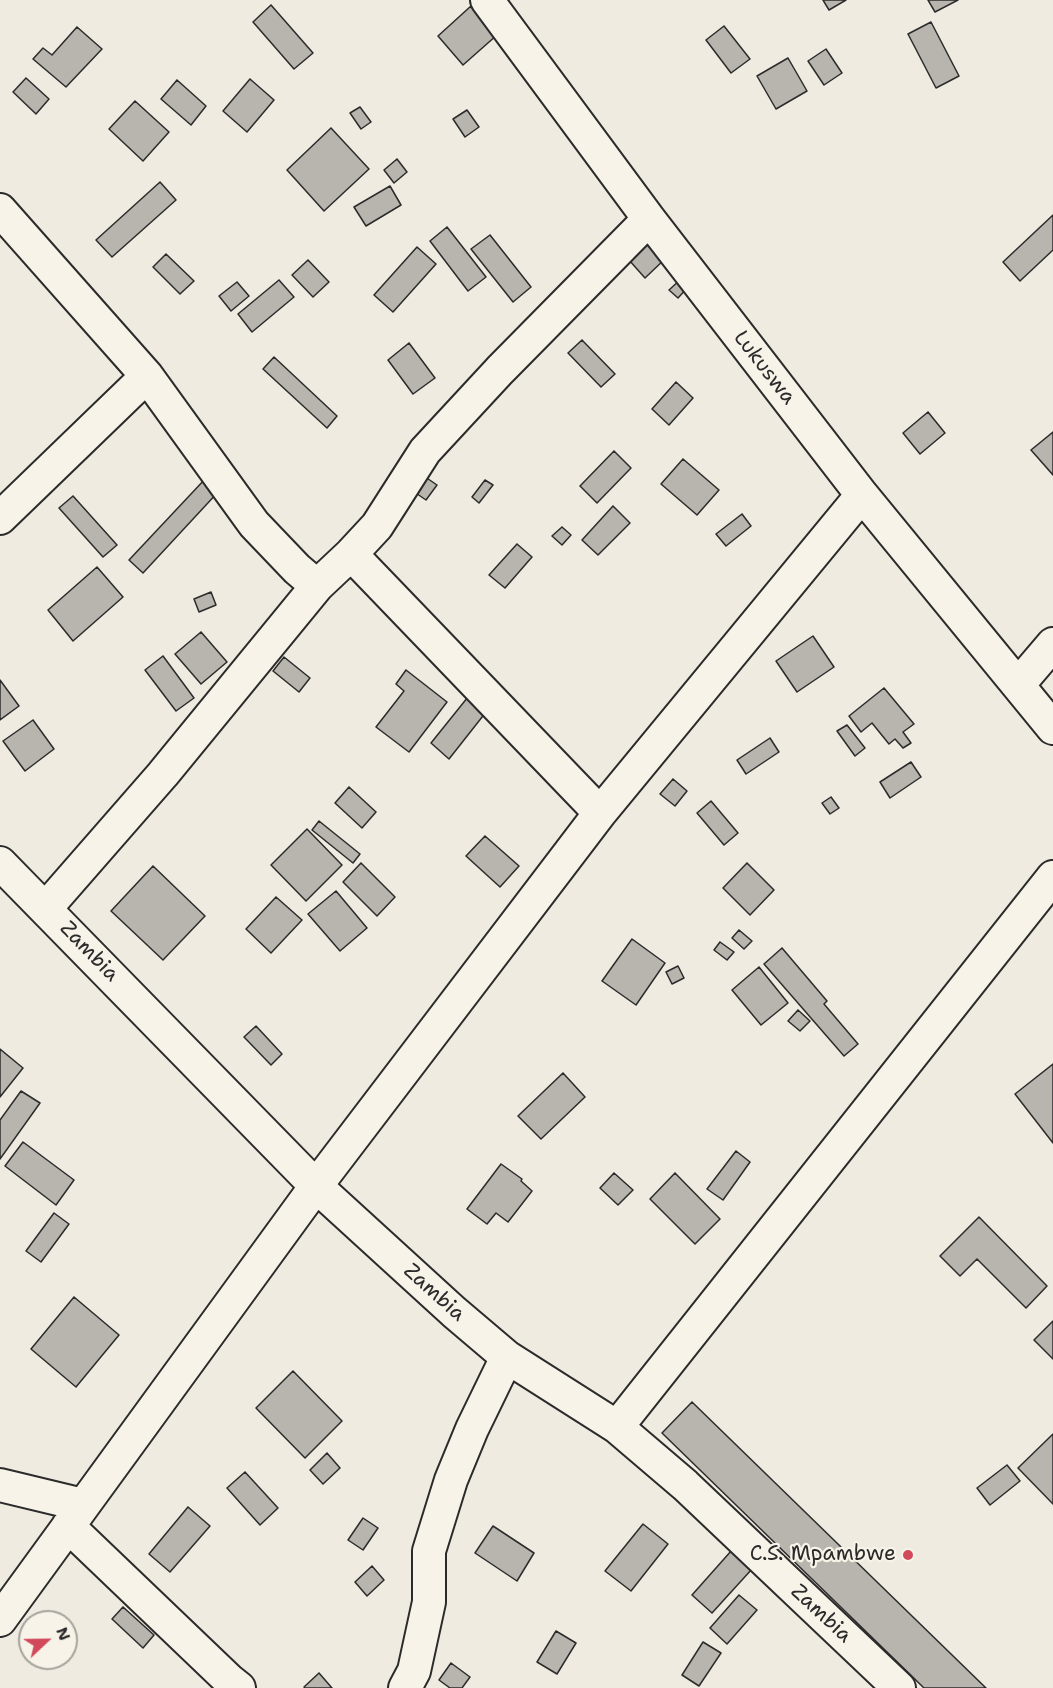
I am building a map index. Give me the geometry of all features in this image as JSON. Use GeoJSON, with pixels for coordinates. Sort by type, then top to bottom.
{"type":"FeatureCollection","features":[{"type":"Feature","properties":{"kind":"street","name":"Lukuswa"},"geometry":{"type":"LineString","coordinates":[[488,0],[649,219],[862,495],[1053,728]]}},
{"type":"Feature","properties":{"kind":"street"},"geometry":{"type":"LineString","coordinates":[[0,210],[147,376],[254,524],[297,569],[317,586]]}},
{"type":"Feature","properties":{"kind":"street"},"geometry":{"type":"LineString","coordinates":[[46,908],[163,774],[317,586],[377,526],[424,452],[500,370],[649,219]]}},
{"type":"Feature","properties":{"kind":"street"},"geometry":{"type":"LineString","coordinates":[[0,518],[147,376]]}},
{"type":"Feature","properties":{"kind":"street"},"geometry":{"type":"LineString","coordinates":[[0,1620],[316,1186],[600,813],[862,495]]}},
{"type":"Feature","properties":{"kind":"street"},"geometry":{"type":"LineString","coordinates":[[351,554],[600,813]]}},
{"type":"Feature","properties":{"kind":"street"},"geometry":{"type":"LineString","coordinates":[[1018,685],[1053,644]]}},
{"type":"Feature","properties":{"kind":"street","name":"Zambia"},"geometry":{"type":"LineString","coordinates":[[0,863],[316,1186],[454,1312],[507,1357],[617,1427],[685,1485],[899,1688]]}},
{"type":"Feature","properties":{"kind":"street"},"geometry":{"type":"LineString","coordinates":[[617,1427],[1053,877]]}},
{"type":"Feature","properties":{"kind":"street"},"geometry":{"type":"LineString","coordinates":[[405,1688],[414,1671],[429,1602],[429,1551],[445,1500],[472,1429],[507,1357]]}},
{"type":"Feature","properties":{"kind":"street"},"geometry":{"type":"LineString","coordinates":[[0,1485],[75,1515],[228,1680],[239,1688]]}},
{"type":"Feature","properties":{"kind":"building"},"geometry":{"type":"Polygon","coordinates":[[[823,0],[846,0],[829,10],[823,0]]]}},
{"type":"Feature","properties":{"kind":"building"},"geometry":{"type":"Polygon","coordinates":[[[928,0],[958,0],[935,12],[928,0]]]}},
{"type":"Feature","properties":{"kind":"building"},"geometry":{"type":"Polygon","coordinates":[[[271,5],[313,53],[294,69],[253,22],[271,5]]]}},
{"type":"Feature","properties":{"kind":"building"},"geometry":{"type":"Polygon","coordinates":[[[471,6],[497,35],[463,65],[438,36],[471,6]]]}},
{"type":"Feature","properties":{"kind":"building"},"geometry":{"type":"Polygon","coordinates":[[[931,22],[959,76],[936,88],[908,34],[931,22]]]}},
{"type":"Feature","properties":{"kind":"building"},"geometry":{"type":"Polygon","coordinates":[[[724,26],[750,59],[731,73],[706,40],[724,26]]]}},
{"type":"Feature","properties":{"kind":"building"},"geometry":{"type":"Polygon","coordinates":[[[77,27],[102,49],[66,87],[33,59],[43,48],[52,55],[77,27]]]}},
{"type":"Feature","properties":{"kind":"building"},"geometry":{"type":"Polygon","coordinates":[[[826,49],[842,73],[824,85],[808,61],[826,49]]]}},
{"type":"Feature","properties":{"kind":"building"},"geometry":{"type":"Polygon","coordinates":[[[788,58],[807,91],[776,109],[757,76],[788,58]]]}},
{"type":"Feature","properties":{"kind":"building"},"geometry":{"type":"Polygon","coordinates":[[[26,78],[49,99],[36,114],[13,92],[26,78]]]}},
{"type":"Feature","properties":{"kind":"building"},"geometry":{"type":"Polygon","coordinates":[[[250,79],[274,100],[247,132],[223,111],[250,79]]]}},
{"type":"Feature","properties":{"kind":"building"},"geometry":{"type":"Polygon","coordinates":[[[177,80],[206,106],[191,125],[161,99],[177,80]]]}},
{"type":"Feature","properties":{"kind":"building"},"geometry":{"type":"Polygon","coordinates":[[[135,101],[169,132],[143,161],[109,129],[135,101]]]}},
{"type":"Feature","properties":{"kind":"building"},"geometry":{"type":"Polygon","coordinates":[[[360,107],[371,122],[361,129],[350,113],[360,107]]]}},
{"type":"Feature","properties":{"kind":"building"},"geometry":{"type":"Polygon","coordinates":[[[467,110],[479,127],[465,137],[453,119],[467,110]]]}},
{"type":"Feature","properties":{"kind":"building"},"geometry":{"type":"Polygon","coordinates":[[[331,128],[369,169],[324,211],[287,170],[331,128]]]}},
{"type":"Feature","properties":{"kind":"building"},"geometry":{"type":"Polygon","coordinates":[[[397,159],[407,172],[394,183],[384,170],[397,159]]]}},
{"type":"Feature","properties":{"kind":"building"},"geometry":{"type":"Polygon","coordinates":[[[160,182],[176,200],[112,257],[96,240],[160,182]]]}},
{"type":"Feature","properties":{"kind":"building"},"geometry":{"type":"Polygon","coordinates":[[[390,186],[401,205],[366,226],[354,207],[390,186]]]}},
{"type":"Feature","properties":{"kind":"building"},"geometry":{"type":"Polygon","coordinates":[[[1053,215],[1053,250],[1020,281],[1003,262],[1053,215]]]}},
{"type":"Feature","properties":{"kind":"building"},"geometry":{"type":"Polygon","coordinates":[[[447,227],[486,277],[468,291],[430,241],[447,227]]]}},
{"type":"Feature","properties":{"kind":"building"},"geometry":{"type":"Polygon","coordinates":[[[490,235],[531,287],[513,302],[471,249],[490,235]]]}},
{"type":"Feature","properties":{"kind":"building"},"geometry":{"type":"Polygon","coordinates":[[[651,240],[667,257],[645,278],[629,260],[651,240]]]}},
{"type":"Feature","properties":{"kind":"building"},"geometry":{"type":"Polygon","coordinates":[[[417,247],[436,264],[393,312],[374,295],[417,247]]]}},
{"type":"Feature","properties":{"kind":"building"},"geometry":{"type":"Polygon","coordinates":[[[166,254],[194,281],[180,294],[153,267],[166,254]]]}},
{"type":"Feature","properties":{"kind":"building"},"geometry":{"type":"Polygon","coordinates":[[[308,260],[329,282],[313,297],[292,275],[308,260]]]}},
{"type":"Feature","properties":{"kind":"building"},"geometry":{"type":"Polygon","coordinates":[[[682,278],[689,286],[678,298],[669,290],[682,278]]]}},
{"type":"Feature","properties":{"kind":"building"},"geometry":{"type":"Polygon","coordinates":[[[279,280],[294,297],[252,332],[238,314],[279,280]]]}},
{"type":"Feature","properties":{"kind":"building"},"geometry":{"type":"Polygon","coordinates":[[[237,282],[249,296],[231,311],[219,296],[237,282]]]}},
{"type":"Feature","properties":{"kind":"building"},"geometry":{"type":"Polygon","coordinates":[[[582,340],[615,374],[601,387],[568,353],[582,340]]]}},
{"type":"Feature","properties":{"kind":"building"},"geometry":{"type":"Polygon","coordinates":[[[409,343],[435,378],[413,394],[388,360],[409,343]]]}},
{"type":"Feature","properties":{"kind":"building"},"geometry":{"type":"Polygon","coordinates":[[[274,357],[337,416],[327,428],[263,369],[274,357]]]}},
{"type":"Feature","properties":{"kind":"building"},"geometry":{"type":"Polygon","coordinates":[[[676,382],[693,398],[669,425],[652,409],[676,382]]]}},
{"type":"Feature","properties":{"kind":"building"},"geometry":{"type":"Polygon","coordinates":[[[928,412],[945,433],[920,454],[903,433],[928,412]]]}},
{"type":"Feature","properties":{"kind":"building"},"geometry":{"type":"Polygon","coordinates":[[[1053,432],[1053,475],[1031,450],[1053,432]]]}},
{"type":"Feature","properties":{"kind":"building"},"geometry":{"type":"Polygon","coordinates":[[[614,451],[631,468],[597,503],[580,486],[614,451]]]}},
{"type":"Feature","properties":{"kind":"building"},"geometry":{"type":"Polygon","coordinates":[[[683,459],[719,490],[697,515],[661,484],[683,459]]]}},
{"type":"Feature","properties":{"kind":"building"},"geometry":{"type":"Polygon","coordinates":[[[421,474],[437,485],[426,500],[410,489],[421,474]]]}},
{"type":"Feature","properties":{"kind":"building"},"geometry":{"type":"Polygon","coordinates":[[[206,478],[219,491],[143,573],[129,560],[206,478]]]}},
{"type":"Feature","properties":{"kind":"building"},"geometry":{"type":"Polygon","coordinates":[[[485,480],[493,485],[479,503],[472,497],[485,480]]]}},
{"type":"Feature","properties":{"kind":"building"},"geometry":{"type":"Polygon","coordinates":[[[73,496],[117,545],[103,557],[59,508],[73,496]]]}},
{"type":"Feature","properties":{"kind":"building"},"geometry":{"type":"Polygon","coordinates":[[[613,506],[630,523],[598,555],[582,540],[613,506]]]}},
{"type":"Feature","properties":{"kind":"building"},"geometry":{"type":"Polygon","coordinates":[[[742,514],[751,526],[726,546],[716,534],[742,514]]]}},
{"type":"Feature","properties":{"kind":"building"},"geometry":{"type":"Polygon","coordinates":[[[562,527],[571,535],[562,545],[552,536],[562,527]]]}},
{"type":"Feature","properties":{"kind":"building"},"geometry":{"type":"Polygon","coordinates":[[[517,544],[532,557],[505,588],[489,575],[517,544]]]}},
{"type":"Feature","properties":{"kind":"building"},"geometry":{"type":"Polygon","coordinates":[[[97,567],[123,597],[73,641],[48,610],[97,567]]]}},
{"type":"Feature","properties":{"kind":"building"},"geometry":{"type":"Polygon","coordinates":[[[211,592],[216,605],[199,612],[194,599],[211,592]]]}},
{"type":"Feature","properties":{"kind":"building"},"geometry":{"type":"Polygon","coordinates":[[[201,632],[227,662],[201,684],[175,654],[201,632]]]}},
{"type":"Feature","properties":{"kind":"building"},"geometry":{"type":"Polygon","coordinates":[[[813,636],[834,667],[797,692],[776,661],[813,636]]]}},
{"type":"Feature","properties":{"kind":"building"},"geometry":{"type":"Polygon","coordinates":[[[163,656],[194,698],[176,711],[145,670],[163,656]]]}},
{"type":"Feature","properties":{"kind":"building"},"geometry":{"type":"Polygon","coordinates":[[[284,657],[310,678],[299,692],[273,671],[284,657]]]}},
{"type":"Feature","properties":{"kind":"building"},"geometry":{"type":"Polygon","coordinates":[[[406,670],[447,702],[409,752],[376,727],[404,691],[396,684],[406,670]]]}},
{"type":"Feature","properties":{"kind":"building"},"geometry":{"type":"Polygon","coordinates":[[[0,680],[19,706],[0,720],[0,680]]]}},
{"type":"Feature","properties":{"kind":"building"},"geometry":{"type":"Polygon","coordinates":[[[884,688],[914,724],[903,732],[911,743],[903,748],[895,739],[889,744],[872,723],[861,732],[849,716],[884,688]]]}},
{"type":"Feature","properties":{"kind":"building"},"geometry":{"type":"Polygon","coordinates":[[[472,692],[490,707],[449,759],[431,743],[472,692]]]}},
{"type":"Feature","properties":{"kind":"building"},"geometry":{"type":"Polygon","coordinates":[[[33,720],[54,749],[25,771],[3,741],[33,720]]]}},
{"type":"Feature","properties":{"kind":"building"},"geometry":{"type":"Polygon","coordinates":[[[847,725],[865,748],[855,756],[837,731],[847,725]]]}},
{"type":"Feature","properties":{"kind":"building"},"geometry":{"type":"Polygon","coordinates":[[[770,738],[779,752],[746,774],[737,760],[770,738]]]}},
{"type":"Feature","properties":{"kind":"building"},"geometry":{"type":"Polygon","coordinates":[[[911,762],[921,777],[890,798],[880,782],[911,762]]]}},
{"type":"Feature","properties":{"kind":"building"},"geometry":{"type":"Polygon","coordinates":[[[673,779],[687,791],[675,806],[660,794],[673,779]]]}},
{"type":"Feature","properties":{"kind":"building"},"geometry":{"type":"Polygon","coordinates":[[[349,787],[376,812],[362,828],[335,803],[349,787]]]}},
{"type":"Feature","properties":{"kind":"building"},"geometry":{"type":"Polygon","coordinates":[[[831,797],[839,808],[830,814],[822,803],[831,797]]]}},
{"type":"Feature","properties":{"kind":"building"},"geometry":{"type":"Polygon","coordinates":[[[711,801],[738,833],[724,845],[697,813],[711,801]]]}},
{"type":"Feature","properties":{"kind":"building"},"geometry":{"type":"Polygon","coordinates":[[[319,821],[360,854],[353,863],[312,830],[319,821]]]}},
{"type":"Feature","properties":{"kind":"building"},"geometry":{"type":"Polygon","coordinates":[[[307,829],[342,865],[306,901],[271,865],[307,829]]]}},
{"type":"Feature","properties":{"kind":"building"},"geometry":{"type":"Polygon","coordinates":[[[485,836],[519,866],[500,887],[466,856],[485,836]]]}},
{"type":"Feature","properties":{"kind":"building"},"geometry":{"type":"Polygon","coordinates":[[[361,863],[395,897],[377,916],[343,882],[361,863]]]}},
{"type":"Feature","properties":{"kind":"building"},"geometry":{"type":"Polygon","coordinates":[[[747,863],[774,890],[750,915],[723,888],[747,863]]]}},
{"type":"Feature","properties":{"kind":"building"},"geometry":{"type":"Polygon","coordinates":[[[153,866],[205,916],[163,960],[111,911],[153,866]]]}},
{"type":"Feature","properties":{"kind":"building"},"geometry":{"type":"Polygon","coordinates":[[[336,891],[367,928],[340,951],[308,914],[336,891]]]}},
{"type":"Feature","properties":{"kind":"building"},"geometry":{"type":"Polygon","coordinates":[[[276,897],[302,920],[271,953],[246,929],[276,897]]]}},
{"type":"Feature","properties":{"kind":"building"},"geometry":{"type":"Polygon","coordinates":[[[739,930],[752,941],[744,949],[732,938],[739,930]]]}},
{"type":"Feature","properties":{"kind":"building"},"geometry":{"type":"Polygon","coordinates":[[[632,939],[665,963],[636,1005],[602,981],[632,939]]]}},
{"type":"Feature","properties":{"kind":"building"},"geometry":{"type":"Polygon","coordinates":[[[720,942],[734,952],[727,960],[714,950],[720,942]]]}},
{"type":"Feature","properties":{"kind":"building"},"geometry":{"type":"Polygon","coordinates":[[[782,948],[827,1001],[824,1004],[858,1044],[844,1056],[764,964],[782,948]]]}},
{"type":"Feature","properties":{"kind":"building"},"geometry":{"type":"Polygon","coordinates":[[[678,966],[684,978],[672,984],[666,972],[678,966]]]}},
{"type":"Feature","properties":{"kind":"building"},"geometry":{"type":"Polygon","coordinates":[[[759,967],[788,1003],[761,1025],[732,990],[759,967]]]}},
{"type":"Feature","properties":{"kind":"building"},"geometry":{"type":"Polygon","coordinates":[[[798,1010],[810,1021],[800,1031],[788,1021],[798,1010]]]}},
{"type":"Feature","properties":{"kind":"building"},"geometry":{"type":"Polygon","coordinates":[[[256,1026],[282,1054],[271,1065],[244,1037],[256,1026]]]}},
{"type":"Feature","properties":{"kind":"building"},"geometry":{"type":"Polygon","coordinates":[[[0,1049],[23,1068],[0,1097],[0,1049]]]}},
{"type":"Feature","properties":{"kind":"building"},"geometry":{"type":"Polygon","coordinates":[[[1053,1064],[1053,1143],[1015,1094],[1053,1064]]]}},
{"type":"Feature","properties":{"kind":"building"},"geometry":{"type":"Polygon","coordinates":[[[563,1073],[585,1097],[541,1139],[518,1116],[563,1073]]]}},
{"type":"Feature","properties":{"kind":"building"},"geometry":{"type":"Polygon","coordinates":[[[21,1091],[40,1103],[0,1159],[0,1120],[21,1091]]]}},
{"type":"Feature","properties":{"kind":"building"},"geometry":{"type":"Polygon","coordinates":[[[23,1142],[74,1180],[56,1205],[5,1166],[23,1142]]]}},
{"type":"Feature","properties":{"kind":"building"},"geometry":{"type":"Polygon","coordinates":[[[736,1151],[750,1162],[723,1200],[707,1189],[736,1151]]]}},
{"type":"Feature","properties":{"kind":"building"},"geometry":{"type":"Polygon","coordinates":[[[501,1164],[522,1179],[521,1181],[532,1191],[508,1222],[496,1213],[487,1224],[467,1209],[501,1164]]]}},
{"type":"Feature","properties":{"kind":"building"},"geometry":{"type":"Polygon","coordinates":[[[614,1173],[633,1190],[618,1205],[600,1188],[614,1173]]]}},
{"type":"Feature","properties":{"kind":"building"},"geometry":{"type":"Polygon","coordinates":[[[675,1173],[720,1219],[695,1244],[650,1199],[675,1173]]]}},
{"type":"Feature","properties":{"kind":"building"},"geometry":{"type":"Polygon","coordinates":[[[54,1213],[69,1224],[41,1262],[26,1251],[54,1213]]]}},
{"type":"Feature","properties":{"kind":"building"},"geometry":{"type":"Polygon","coordinates":[[[979,1217],[1047,1286],[1026,1308],[977,1259],[960,1276],[940,1256],[979,1217]]]}},
{"type":"Feature","properties":{"kind":"building"},"geometry":{"type":"Polygon","coordinates":[[[74,1297],[119,1335],[76,1387],[31,1349],[74,1297]]]}},
{"type":"Feature","properties":{"kind":"building"},"geometry":{"type":"Polygon","coordinates":[[[1053,1321],[1053,1359],[1034,1340],[1053,1321]]]}},
{"type":"Feature","properties":{"kind":"building"},"geometry":{"type":"Polygon","coordinates":[[[293,1371],[342,1421],[305,1458],[256,1408],[293,1371]]]}},
{"type":"Feature","properties":{"kind":"building"},"geometry":{"type":"Polygon","coordinates":[[[692,1402],[986,1688],[924,1688],[662,1433],[692,1402]]]}},
{"type":"Feature","properties":{"kind":"building"},"geometry":{"type":"Polygon","coordinates":[[[1053,1434],[1053,1504],[1018,1468],[1053,1434]]]}},
{"type":"Feature","properties":{"kind":"building"},"geometry":{"type":"Polygon","coordinates":[[[327,1453],[340,1468],[323,1484],[310,1470],[327,1453]]]}},
{"type":"Feature","properties":{"kind":"building"},"geometry":{"type":"Polygon","coordinates":[[[1007,1465],[1020,1481],[990,1505],[977,1488],[1007,1465]]]}},
{"type":"Feature","properties":{"kind":"building"},"geometry":{"type":"Polygon","coordinates":[[[245,1472],[278,1508],[260,1525],[227,1488],[245,1472]]]}},
{"type":"Feature","properties":{"kind":"building"},"geometry":{"type":"Polygon","coordinates":[[[188,1507],[210,1526],[170,1572],[149,1554],[188,1507]]]}},
{"type":"Feature","properties":{"kind":"building"},"geometry":{"type":"Polygon","coordinates":[[[363,1518],[378,1528],[363,1550],[348,1540],[363,1518]]]}},
{"type":"Feature","properties":{"kind":"building"},"geometry":{"type":"Polygon","coordinates":[[[643,1524],[668,1544],[631,1591],[605,1571],[643,1524]]]}},
{"type":"Feature","properties":{"kind":"building"},"geometry":{"type":"Polygon","coordinates":[[[493,1526],[534,1553],[517,1581],[475,1553],[493,1526]]]}},
{"type":"Feature","properties":{"kind":"building"},"geometry":{"type":"Polygon","coordinates":[[[732,1550],[752,1569],[712,1613],[692,1595],[732,1550]]]}},
{"type":"Feature","properties":{"kind":"building"},"geometry":{"type":"Polygon","coordinates":[[[372,1566],[384,1580],[367,1596],[355,1582],[372,1566]]]}},
{"type":"Feature","properties":{"kind":"building"},"geometry":{"type":"Polygon","coordinates":[[[739,1595],[757,1610],[727,1644],[710,1628],[739,1595]]]}},
{"type":"Feature","properties":{"kind":"building"},"geometry":{"type":"Polygon","coordinates":[[[123,1607],[154,1635],[143,1648],[112,1619],[123,1607]]]}},
{"type":"Feature","properties":{"kind":"building"},"geometry":{"type":"Polygon","coordinates":[[[556,1631],[576,1643],[557,1674],[537,1662],[556,1631]]]}},
{"type":"Feature","properties":{"kind":"building"},"geometry":{"type":"Polygon","coordinates":[[[703,1642],[721,1653],[699,1686],[682,1675],[703,1642]]]}},
{"type":"Feature","properties":{"kind":"building"},"geometry":{"type":"Polygon","coordinates":[[[451,1663],[470,1677],[462,1688],[450,1688],[439,1680],[451,1663]]]}},
{"type":"Feature","properties":{"kind":"building"},"geometry":{"type":"Polygon","coordinates":[[[319,1673],[332,1688],[304,1687],[319,1673]]]}},
{"type":"Feature","properties":{"kind":"place","name":"C.S. Mpambwe"},"geometry":{"type":"Point","coordinates":[908,1555]}}]}
